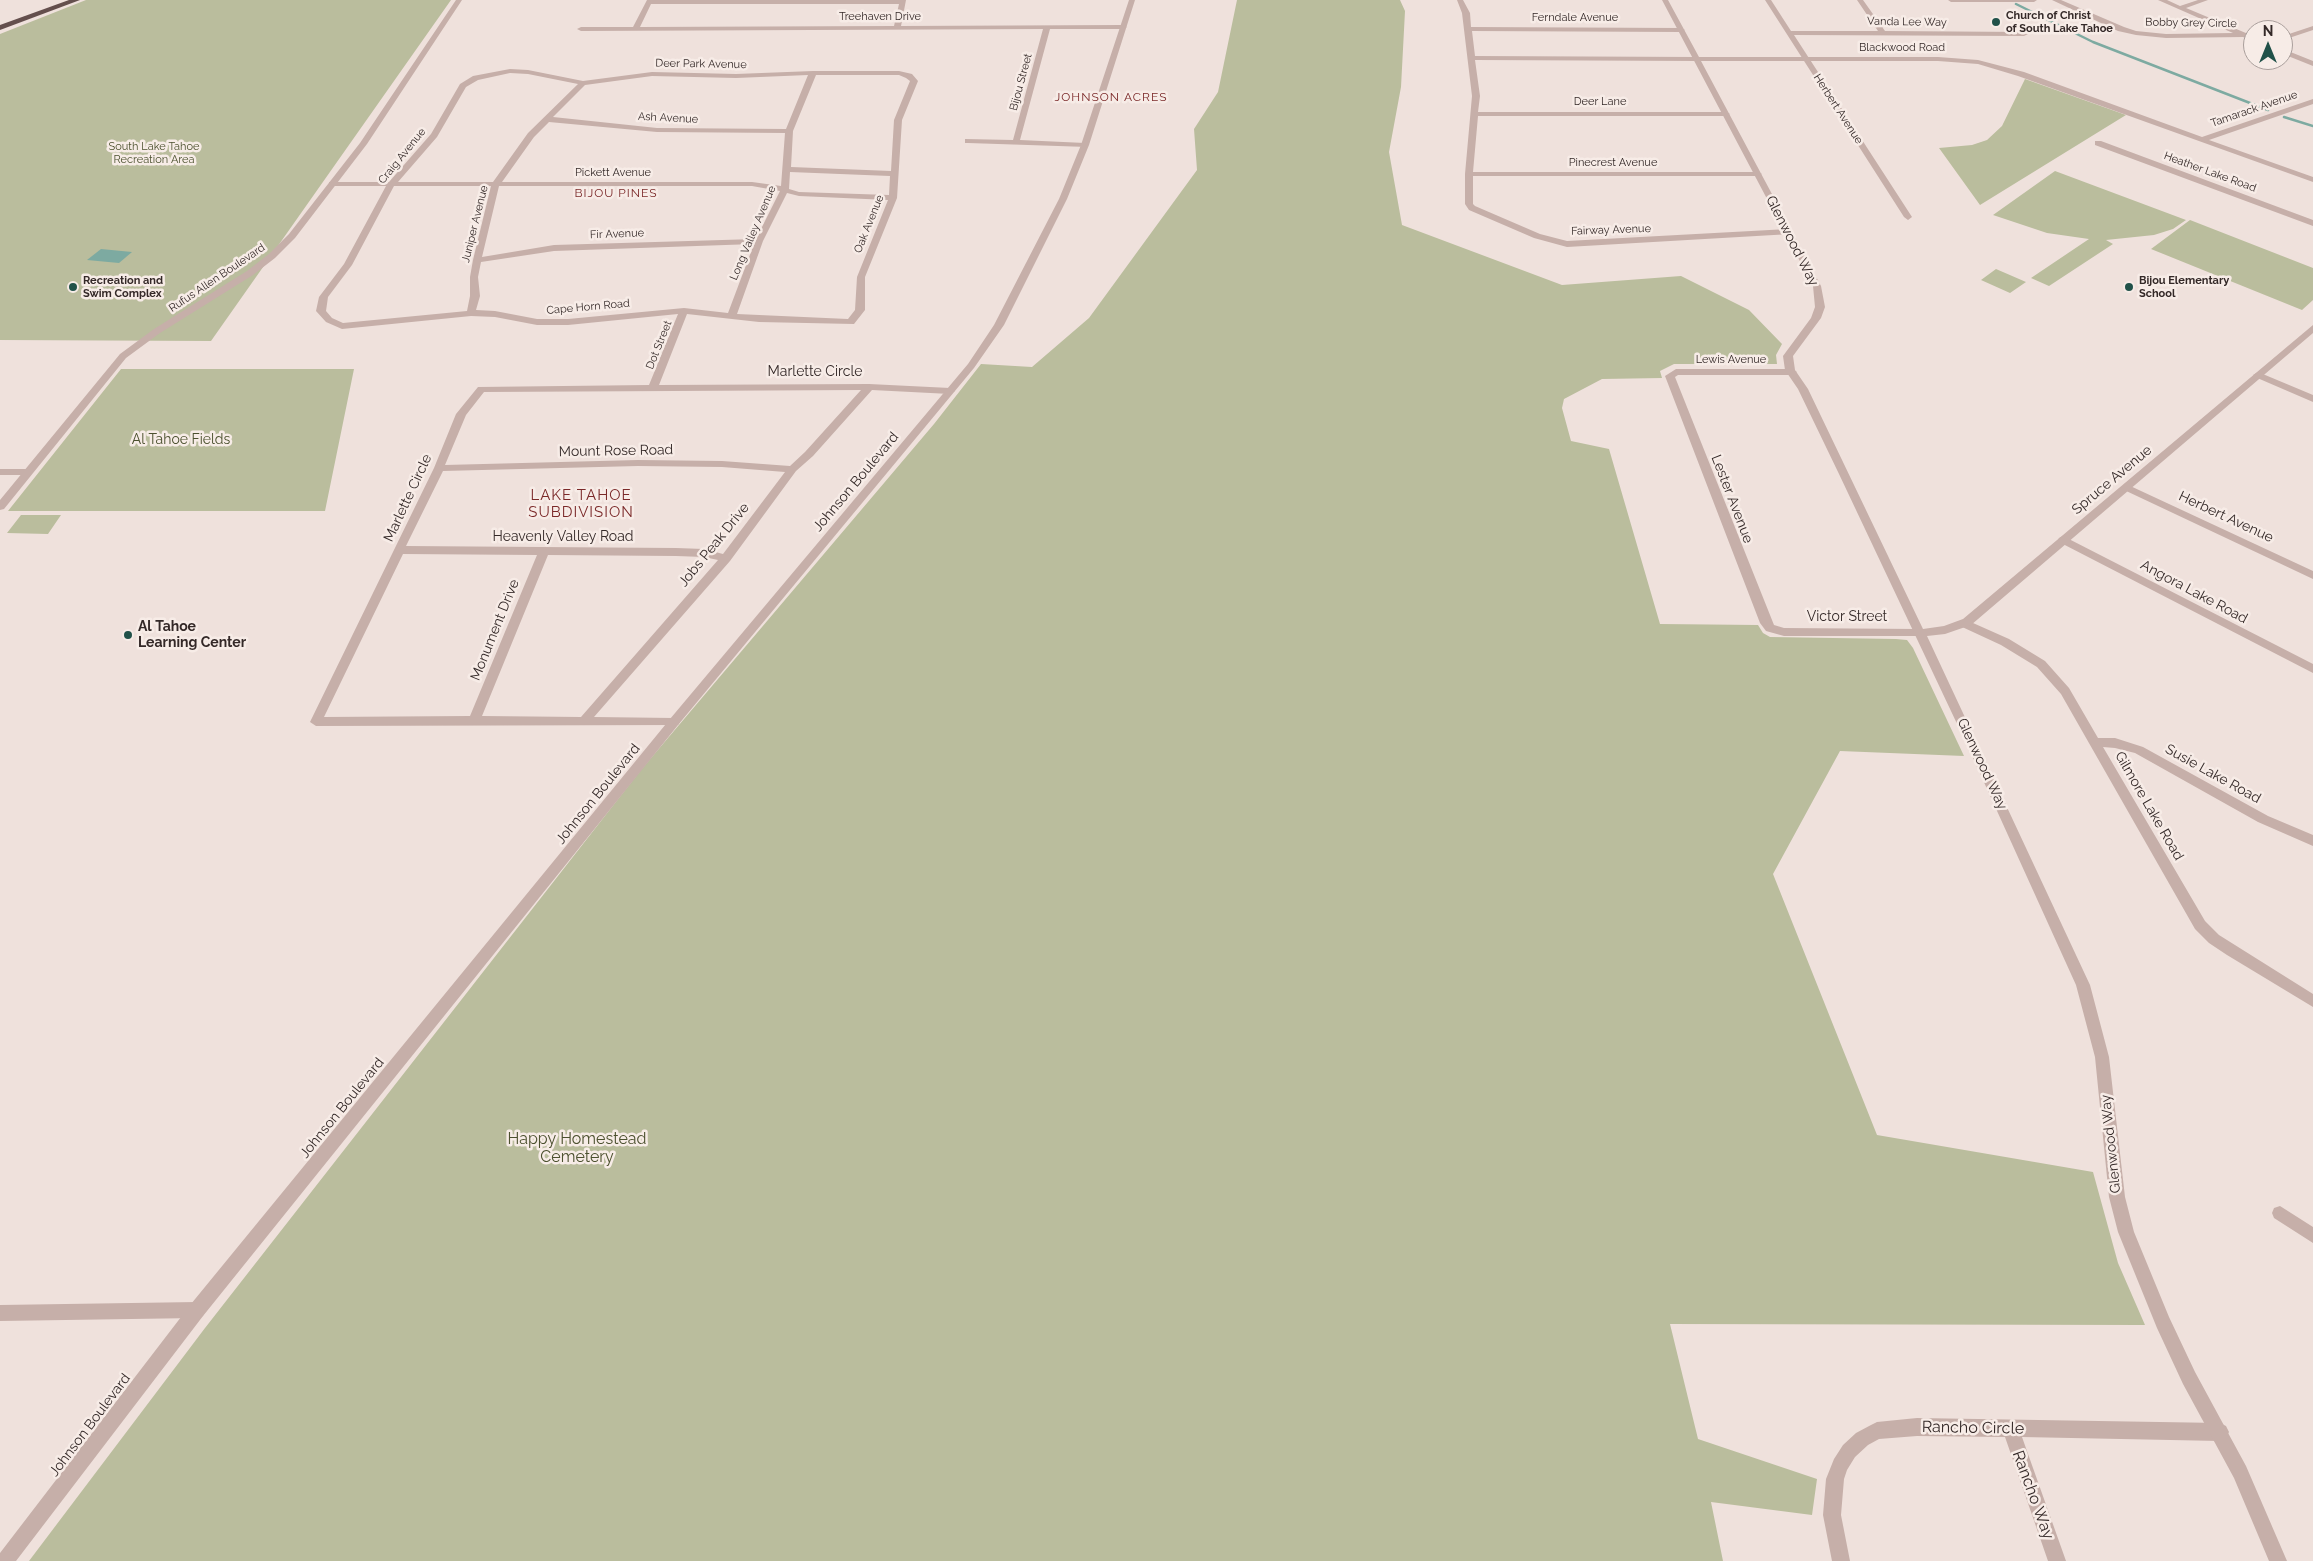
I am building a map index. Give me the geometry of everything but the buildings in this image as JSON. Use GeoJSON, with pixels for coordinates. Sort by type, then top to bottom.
{"type":"FeatureCollection","features":[{"type":"Feature","properties":{"kind":"highway"},"geometry":{"type":"LineString","coordinates":[[0,28],[76,0]]}},
{"type":"Feature","properties":{"kind":"street","name":"Rufus Allen Boulevard"},"geometry":{"type":"LineString","coordinates":[[0,507],[123,356],[150,336],[250,272],[272,256],[292,236],[363,144],[459,0]]}},
{"type":"Feature","properties":{"kind":"street","name":"Johnson Boulevard"},"geometry":{"type":"LineString","coordinates":[[5,1561],[197,1310],[674,722],[971,366],[999,325],[1046,235],[1085,145],[1132,0]]}},
{"type":"Feature","properties":{"kind":"street","name":"Fairway Avenue"},"geometry":{"type":"LineString","coordinates":[[1460,0],[1466,13],[1476,96],[1468,196],[1469,204],[1472,208],[1537,236],[1568,244],[1788,232]]}},
{"type":"Feature","properties":{"kind":"street","name":"Glenwood Way"},"geometry":{"type":"LineString","coordinates":[[1665,0],[1817,286],[1820,307],[1816,318],[1788,356],[1792,372],[1810,404],[2067,946],[2083,986],[2102,1057],[2117,1198],[2126,1232],[2138,1265],[2178,1354],[2240,1472],[2278,1561]]}},
{"type":"Feature","properties":{"kind":"street","name":"Herbert Avenue"},"geometry":{"type":"LineString","coordinates":[[1768,0],[1908,217]]}},
{"type":"Feature","properties":{"kind":"street"},"geometry":{"type":"LineString","coordinates":[[1860,0],[1883,33]]}},
{"type":"Feature","properties":{"kind":"street"},"geometry":{"type":"LineString","coordinates":[[1951,0],[2034,0]]}},
{"type":"Feature","properties":{"kind":"street","name":"Bobby Grey Circle"},"geometry":{"type":"LineString","coordinates":[[2055,0],[2121,29],[2136,33],[2166,36],[2243,34]]}},
{"type":"Feature","properties":{"kind":"street"},"geometry":{"type":"LineString","coordinates":[[2161,0],[2243,34]]}},
{"type":"Feature","properties":{"kind":"street"},"geometry":{"type":"LineString","coordinates":[[2180,8],[2206,0]]}},
{"type":"Feature","properties":{"kind":"street"},"geometry":{"type":"LineString","coordinates":[[636,28],[650,1],[903,1],[897,28]]}},
{"type":"Feature","properties":{"kind":"street","name":"Treehaven Drive"},"geometry":{"type":"LineString","coordinates":[[581,29],[1124,27]]}},
{"type":"Feature","properties":{"kind":"street","name":"Bijou Street"},"geometry":{"type":"LineString","coordinates":[[1016,142],[1046,28]]}},
{"type":"Feature","properties":{"kind":"street"},"geometry":{"type":"LineString","coordinates":[[2293,35],[2313,28]]}},
{"type":"Feature","properties":{"kind":"street","name":"Ferndale Avenue"},"geometry":{"type":"LineString","coordinates":[[1468,29],[1681,30]]}},
{"type":"Feature","properties":{"kind":"street","name":"Vanda Lee Way"},"geometry":{"type":"LineString","coordinates":[[1789,33],[2024,34]]}},
{"type":"Feature","properties":{"kind":"street"},"geometry":{"type":"LineString","coordinates":[[2293,55],[2313,64]]}},
{"type":"Feature","properties":{"kind":"street","name":"Blackwood Road"},"geometry":{"type":"LineString","coordinates":[[1471,58],[1938,59],[1984,64],[2021,74],[2313,180]]}},
{"type":"Feature","properties":{"kind":"street","name":"Deer Park Avenue"},"geometry":{"type":"LineString","coordinates":[[494,74],[528,72],[584,83],[652,74],[736,76],[813,73],[899,73],[909,76]]}},
{"type":"Feature","properties":{"kind":"street","name":"Long Valley Avenue"},"geometry":{"type":"LineString","coordinates":[[732,315],[759,241],[784,190],[789,130],[813,73]]}},
{"type":"Feature","properties":{"kind":"street","name":"Craig Avenue"},"geometry":{"type":"LineString","coordinates":[[329,320],[321,311],[324,296],[348,265],[391,184],[434,135],[463,86],[476,78],[494,74]]}},
{"type":"Feature","properties":{"kind":"street","name":"Oak Avenue"},"geometry":{"type":"LineString","coordinates":[[852,322],[860,310],[862,277],[868,257],[893,198],[898,120],[914,81],[909,76]]}},
{"type":"Feature","properties":{"kind":"street","name":"Juniper Avenue"},"geometry":{"type":"LineString","coordinates":[[471,313],[475,296],[474,277],[477,260],[495,185],[531,135],[584,83]]}},
{"type":"Feature","properties":{"kind":"street","name":"Tamarack Avenue"},"geometry":{"type":"LineString","coordinates":[[2203,139],[2313,101]]}},
{"type":"Feature","properties":{"kind":"street","name":"Deer Lane"},"geometry":{"type":"LineString","coordinates":[[1475,114],[1726,114]]}},
{"type":"Feature","properties":{"kind":"street","name":"Ash Avenue"},"geometry":{"type":"LineString","coordinates":[[546,119],[658,130],[789,130]]}},
{"type":"Feature","properties":{"kind":"street"},"geometry":{"type":"LineString","coordinates":[[968,140],[1085,145]]}},
{"type":"Feature","properties":{"kind":"street","name":"Heather Lake Road"},"geometry":{"type":"LineString","coordinates":[[2098,143],[2313,223]]}},
{"type":"Feature","properties":{"kind":"street"},"geometry":{"type":"LineString","coordinates":[[787,169],[895,174]]}},
{"type":"Feature","properties":{"kind":"street","name":"Pinecrest Avenue"},"geometry":{"type":"LineString","coordinates":[[1469,174],[1758,174]]}},
{"type":"Feature","properties":{"kind":"street","name":"Pickett Avenue"},"geometry":{"type":"LineString","coordinates":[[332,184],[752,184],[771,186],[799,194],[893,198]]}},
{"type":"Feature","properties":{"kind":"street","name":"Fir Avenue"},"geometry":{"type":"LineString","coordinates":[[477,260],[554,248],[759,241]]}},
{"type":"Feature","properties":{"kind":"street","name":"Cape Horn Road"},"geometry":{"type":"LineString","coordinates":[[329,320],[342,326],[365,326],[471,313],[495,314],[536,322],[568,322],[684,312],[760,319],[852,322]]}},
{"type":"Feature","properties":{"kind":"street","name":"Dot Street"},"geometry":{"type":"LineString","coordinates":[[654,386],[684,312]]}},
{"type":"Feature","properties":{"kind":"street","name":"Spruce Avenue"},"geometry":{"type":"LineString","coordinates":[[1919,633],[1945,630],[1964,623],[2313,328]]}},
{"type":"Feature","properties":{"kind":"street","name":"Lewis Avenue"},"geometry":{"type":"LineString","coordinates":[[1671,373],[1792,372]]}},
{"type":"Feature","properties":{"kind":"street","name":"Lester Avenue"},"geometry":{"type":"LineString","coordinates":[[1671,373],[1671,379],[1766,623],[1776,630]]}},
{"type":"Feature","properties":{"kind":"street"},"geometry":{"type":"LineString","coordinates":[[2258,375],[2313,399]]}},
{"type":"Feature","properties":{"kind":"street","name":"Marlette Circle"},"geometry":{"type":"LineString","coordinates":[[674,722],[474,720],[316,722],[439,468],[461,414],[481,389],[654,386],[869,387],[950,391]]}},
{"type":"Feature","properties":{"kind":"street","name":"Jobs Peak Drive"},"geometry":{"type":"LineString","coordinates":[[583,722],[726,558],[792,469],[809,454],[869,387]]}},
{"type":"Feature","properties":{"kind":"street","name":"Mount Rose Road"},"geometry":{"type":"LineString","coordinates":[[439,468],[722,464],[792,469]]}},
{"type":"Feature","properties":{"kind":"street"},"geometry":{"type":"LineString","coordinates":[[0,472],[28,472]]}},
{"type":"Feature","properties":{"kind":"street","name":"Herbert Avenue"},"geometry":{"type":"LineString","coordinates":[[2126,487],[2313,575]]}},
{"type":"Feature","properties":{"kind":"street","name":"Angora Lake Road"},"geometry":{"type":"LineString","coordinates":[[2062,540],[2313,669]]}},
{"type":"Feature","properties":{"kind":"street","name":"Heavenly Valley Road"},"geometry":{"type":"LineString","coordinates":[[400,550],[676,552],[704,553],[726,558]]}},
{"type":"Feature","properties":{"kind":"street","name":"Monument Drive"},"geometry":{"type":"LineString","coordinates":[[474,720],[544,552]]}},
{"type":"Feature","properties":{"kind":"street","name":"Gilmore Lake Road"},"geometry":{"type":"LineString","coordinates":[[1964,623],[2023,653],[2053,676],[2071,699],[2200,925],[2226,947],[2313,1001]]}},
{"type":"Feature","properties":{"kind":"street","name":"Victor Street"},"geometry":{"type":"LineString","coordinates":[[1776,630],[1794,632],[1919,633]]}},
{"type":"Feature","properties":{"kind":"street","name":"Susie Lake Road"},"geometry":{"type":"LineString","coordinates":[[2096,742],[2115,743],[2139,750],[2263,819],[2313,840]]}},
{"type":"Feature","properties":{"kind":"street"},"geometry":{"type":"LineString","coordinates":[[2280,1213],[2313,1236]]}},
{"type":"Feature","properties":{"kind":"street"},"geometry":{"type":"LineString","coordinates":[[0,1313],[197,1310]]}},
{"type":"Feature","properties":{"kind":"street","name":"Rancho Circle"},"geometry":{"type":"LineString","coordinates":[[1841,1561],[1832,1515],[1833,1493],[1840,1465],[1849,1451],[1862,1439],[1877,1431],[1894,1428],[2010,1428],[2220,1432]]}},
{"type":"Feature","properties":{"kind":"street","name":"Rancho Way"},"geometry":{"type":"LineString","coordinates":[[2010,1428],[2057,1561]]}},
{"type":"Feature","properties":{"kind":"green space","name":"South Lake Tahoe Recreation Area"},"geometry":{"type":"Polygon","coordinates":[[[86,0],[451,0],[211,341],[0,340],[0,34],[86,0]]]}},
{"type":"Feature","properties":{"kind":"green space","name":"Happy Homestead Cemetery"},"geometry":{"type":"Polygon","coordinates":[[[1237,0],[1400,0],[1405,11],[1401,87],[1389,152],[1402,225],[1562,285],[1681,276],[1749,310],[1782,344],[1776,355],[1777,364],[1674,364],[1660,371],[1662,378],[1602,379],[1564,399],[1562,408],[1571,441],[1609,449],[1660,624],[1758,625],[1763,633],[1770,637],[1896,639],[1907,640],[1913,648],[1964,756],[1840,751],[1773,874],[1877,1135],[2093,1172],[2118,1263],[2145,1325],[1670,1324],[1698,1439],[1817,1479],[1812,1515],[1711,1502],[1723,1561],[29,1561],[205,1328],[640,771],[934,424],[981,364],[1032,367],[1089,318],[1197,170],[1194,129],[1218,92],[1237,0]]]}},
{"type":"Feature","properties":{"kind":"green space"},"geometry":{"type":"Polygon","coordinates":[[[2025,79],[2126,115],[1980,205],[1939,148],[1972,145],[1987,140],[2002,126],[2025,79]]]}},
{"type":"Feature","properties":{"kind":"green space"},"geometry":{"type":"Polygon","coordinates":[[[2055,171],[2186,220],[2173,229],[2154,235],[2106,240],[2113,244],[2049,286],[2031,278],[2089,239],[2047,233],[1993,215],[2055,171]]]}},
{"type":"Feature","properties":{"kind":"green space"},"geometry":{"type":"Polygon","coordinates":[[[2190,220],[2313,268],[2313,300],[2302,310],[2151,249],[2190,220]]]}},
{"type":"Feature","properties":{"kind":"green space"},"geometry":{"type":"Polygon","coordinates":[[[1996,269],[2026,282],[2010,293],[1981,280],[1996,269]]]}},
{"type":"Feature","properties":{"kind":"green space","name":"Al Tahoe Fields"},"geometry":{"type":"Polygon","coordinates":[[[121,369],[354,369],[325,511],[8,511],[121,369]]]}},
{"type":"Feature","properties":{"kind":"green space"},"geometry":{"type":"Polygon","coordinates":[[[21,515],[61,515],[48,534],[7,533],[21,515]]]}},
{"type":"Feature","properties":{"kind":"water"},"geometry":{"type":"Polygon","coordinates":[[[101,249],[132,252],[119,263],[87,260],[101,249]]]}},
{"type":"Feature","properties":{"kind":"waterway"},"geometry":{"type":"LineString","coordinates":[[2016,4],[2093,42],[2268,110]]}},
{"type":"Feature","properties":{"kind":"waterway"},"geometry":{"type":"LineString","coordinates":[[2284,117],[2313,126]]}},
{"type":"Feature","properties":{"kind":"place","name":"Church of Christ of South Lake Tahoe"},"geometry":{"type":"Point","coordinates":[1996,22]}},
{"type":"Feature","properties":{"kind":"place","name":"Recreation and Swim Complex"},"geometry":{"type":"Point","coordinates":[73,287]}},
{"type":"Feature","properties":{"kind":"place","name":"Bijou Elementary School"},"geometry":{"type":"Point","coordinates":[2129,287]}},
{"type":"Feature","properties":{"kind":"place","name":"Al Tahoe Learning Center"},"geometry":{"type":"Point","coordinates":[128,635]}},
{"type":"Feature","properties":{"kind":"district","name":"JOHNSON ACRES"},"geometry":{"type":"Point","coordinates":[1111,97]}},
{"type":"Feature","properties":{"kind":"district","name":"BIJOU PINES"},"geometry":{"type":"Point","coordinates":[616,193]}},
{"type":"Feature","properties":{"kind":"district","name":"LAKE TAHOE SUBDIVISION"},"geometry":{"type":"Point","coordinates":[581,504]}}]}
